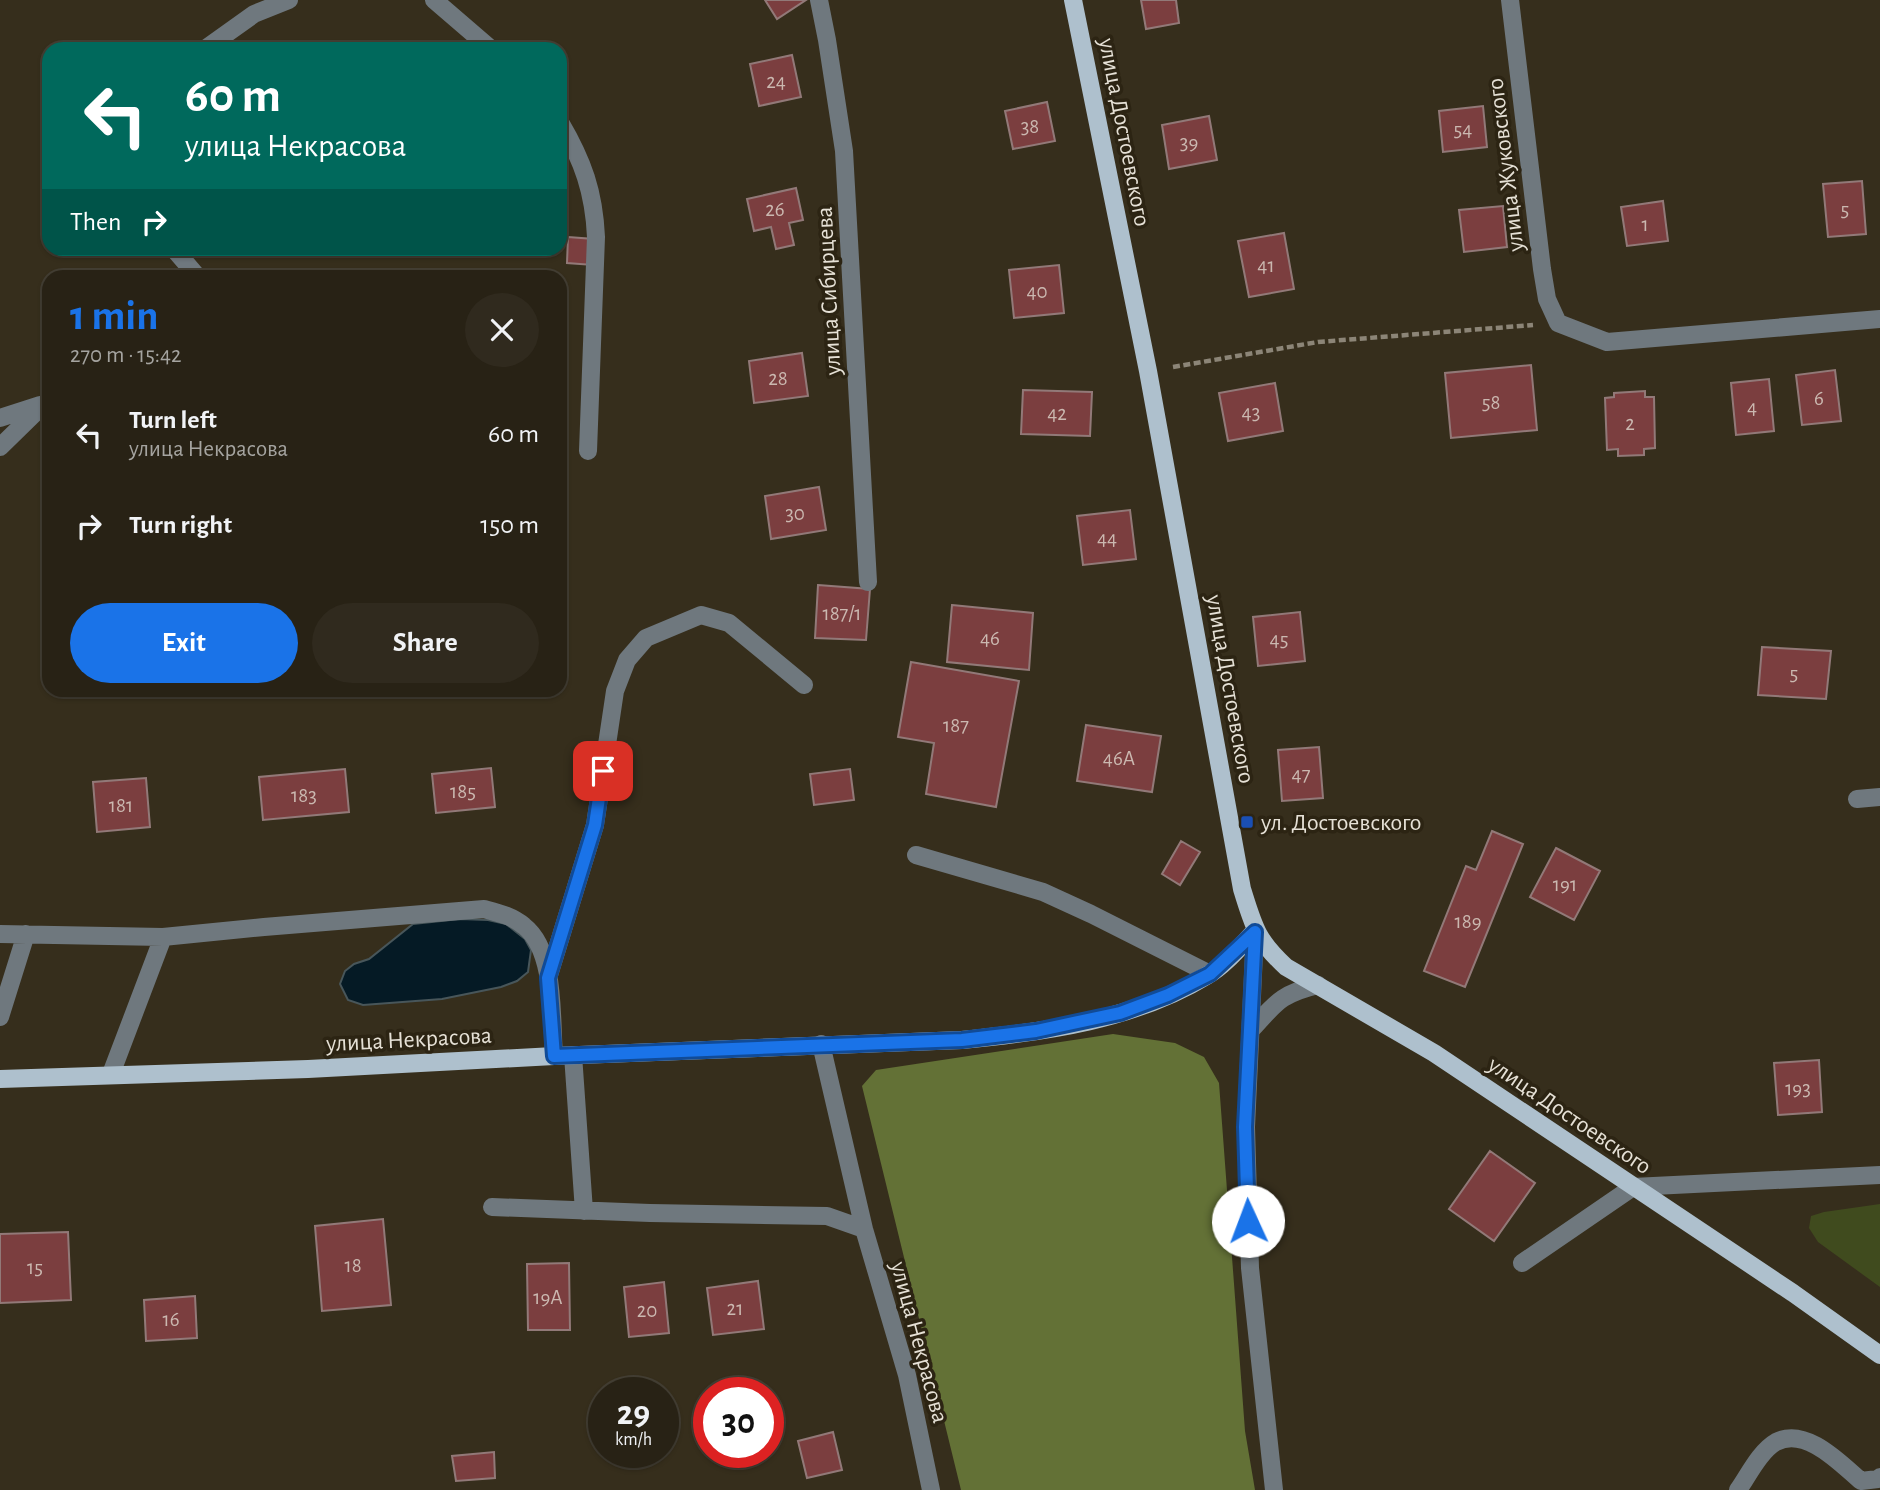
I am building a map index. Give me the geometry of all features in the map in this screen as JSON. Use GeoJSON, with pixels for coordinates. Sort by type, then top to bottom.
{"type":"FeatureCollection","features":[{"type":"Feature","properties":{"kind":"main road","name":"улица Достоевского"},"geometry":{"type":"LineString","coordinates":[[1073,0],[1148,371],[1240,876],[1255,932],[1286,967],[1434,1054],[1793,1293],[1880,1355]]}},
{"type":"Feature","properties":{"kind":"main road","name":"улица Некрасова"},"geometry":{"type":"LineString","coordinates":[[0,1079],[307,1069],[821,1044],[962,1040],[1036,1031],[1120,1013],[1168,995],[1210,974],[1255,932]]}},
{"type":"Feature","properties":{"kind":"street"},"geometry":{"type":"LineString","coordinates":[[213,42],[252,7],[289,0]]}},
{"type":"Feature","properties":{"kind":"street"},"geometry":{"type":"LineString","coordinates":[[434,0],[483,42]]}},
{"type":"Feature","properties":{"kind":"street","name":"улица Сибирцева"},"geometry":{"type":"LineString","coordinates":[[818,0],[844,151],[868,582]]}},
{"type":"Feature","properties":{"kind":"street","name":"улица Жуковского"},"geometry":{"type":"LineString","coordinates":[[1510,0],[1542,268],[1547,299],[1558,323]]}},
{"type":"Feature","properties":{"kind":"street"},"geometry":{"type":"LineString","coordinates":[[567,136],[586,173],[595,207],[588,451]]}},
{"type":"Feature","properties":{"kind":"street"},"geometry":{"type":"LineString","coordinates":[[180,256],[192,270]]}},
{"type":"Feature","properties":{"kind":"street"},"geometry":{"type":"LineString","coordinates":[[1558,323],[1607,342],[1880,319]]}},
{"type":"Feature","properties":{"kind":"street"},"geometry":{"type":"LineString","coordinates":[[0,418],[42,405]]}},
{"type":"Feature","properties":{"kind":"street"},"geometry":{"type":"LineString","coordinates":[[0,447],[42,408]]}},
{"type":"Feature","properties":{"kind":"street"},"geometry":{"type":"LineString","coordinates":[[548,978],[595,825],[615,691],[626,660],[646,638],[701,615],[729,622],[804,685]]}},
{"type":"Feature","properties":{"kind":"street"},"geometry":{"type":"LineString","coordinates":[[1857,799],[1880,797]]}},
{"type":"Feature","properties":{"kind":"street"},"geometry":{"type":"LineString","coordinates":[[916,855],[1043,892],[1210,974]]}},
{"type":"Feature","properties":{"kind":"street"},"geometry":{"type":"LineString","coordinates":[[0,934],[163,937],[484,909],[509,916],[526,927],[541,946],[548,978],[554,1056]]}},
{"type":"Feature","properties":{"kind":"street"},"geometry":{"type":"LineString","coordinates":[[1255,932],[1245,1127],[1250,1268],[1274,1490]]}},
{"type":"Feature","properties":{"kind":"street"},"geometry":{"type":"LineString","coordinates":[[0,1017],[26,934]]}},
{"type":"Feature","properties":{"kind":"street"},"geometry":{"type":"LineString","coordinates":[[111,1074],[163,937]]}},
{"type":"Feature","properties":{"kind":"street"},"geometry":{"type":"LineString","coordinates":[[1251,1030],[1278,1000],[1294,991],[1318,985]]}},
{"type":"Feature","properties":{"kind":"street","name":"улица Некрасова"},"geometry":{"type":"LineString","coordinates":[[821,1044],[864,1229],[907,1375],[931,1490]]}},
{"type":"Feature","properties":{"kind":"street"},"geometry":{"type":"LineString","coordinates":[[573,1055],[584,1211]]}},
{"type":"Feature","properties":{"kind":"street"},"geometry":{"type":"LineString","coordinates":[[1522,1263],[1633,1187],[1880,1175]]}},
{"type":"Feature","properties":{"kind":"street"},"geometry":{"type":"LineString","coordinates":[[492,1207],[827,1216],[864,1229]]}},
{"type":"Feature","properties":{"kind":"street"},"geometry":{"type":"LineString","coordinates":[[1738,1490],[1763,1454],[1776,1442],[1787,1440],[1802,1439],[1822,1448],[1861,1481],[1880,1477]]}},
{"type":"Feature","properties":{"kind":"path"},"geometry":{"type":"LineString","coordinates":[[1148,371],[1318,342],[1558,323]]}},
{"type":"Feature","properties":{"kind":"green space"},"geometry":{"type":"Polygon","coordinates":[[[1113,1034],[1175,1043],[1204,1057],[1219,1083],[1245,1431],[1255,1490],[961,1490],[862,1086],[876,1070],[1113,1034]]]}},
{"type":"Feature","properties":{"kind":"green space"},"geometry":{"type":"Polygon","coordinates":[[[1880,1204],[1880,1287],[1818,1242],[1809,1228],[1811,1216],[1880,1204]]]}},
{"type":"Feature","properties":{"kind":"water"},"geometry":{"type":"Polygon","coordinates":[[[460,919],[506,924],[525,939],[531,950],[528,972],[517,981],[501,987],[442,999],[363,1005],[348,1000],[340,984],[345,971],[354,964],[369,959],[413,924],[460,919]]]}},
{"type":"Feature","properties":{"kind":"building"},"geometry":{"type":"Polygon","coordinates":[[[765,0],[806,0],[777,19],[765,0]]]}},
{"type":"Feature","properties":{"kind":"building"},"geometry":{"type":"Polygon","coordinates":[[[1141,0],[1176,0],[1179,23],[1146,29],[1141,0]]]}},
{"type":"Feature","properties":{"kind":"building"},"geometry":{"type":"Polygon","coordinates":[[[792,55],[801,97],[759,106],[750,64],[792,55]]]}},
{"type":"Feature","properties":{"kind":"building"},"geometry":{"type":"Polygon","coordinates":[[[1047,102],[1055,141],[1013,149],[1005,111],[1047,102]]]}},
{"type":"Feature","properties":{"kind":"building"},"geometry":{"type":"Polygon","coordinates":[[[1483,106],[1487,147],[1443,152],[1439,111],[1483,106]]]}},
{"type":"Feature","properties":{"kind":"building"},"geometry":{"type":"Polygon","coordinates":[[[1209,116],[1217,160],[1169,169],[1162,125],[1209,116]]]}},
{"type":"Feature","properties":{"kind":"building"},"geometry":{"type":"Polygon","coordinates":[[[1862,181],[1866,234],[1828,237],[1823,184],[1862,181]]]}},
{"type":"Feature","properties":{"kind":"building"},"geometry":{"type":"Polygon","coordinates":[[[796,188],[803,220],[789,223],[794,245],[776,249],[771,227],[754,231],[747,199],[796,188]]]}},
{"type":"Feature","properties":{"kind":"building"},"geometry":{"type":"Polygon","coordinates":[[[1663,201],[1668,241],[1627,246],[1621,207],[1663,201]]]}},
{"type":"Feature","properties":{"kind":"building"},"geometry":{"type":"Polygon","coordinates":[[[1503,206],[1507,247],[1464,252],[1459,210],[1503,206]]]}},
{"type":"Feature","properties":{"kind":"building"},"geometry":{"type":"Polygon","coordinates":[[[1284,233],[1294,289],[1249,297],[1238,241],[1284,233]]]}},
{"type":"Feature","properties":{"kind":"building"},"geometry":{"type":"Polygon","coordinates":[[[568,237],[594,239],[593,265],[567,263],[568,237]]]}},
{"type":"Feature","properties":{"kind":"building"},"geometry":{"type":"Polygon","coordinates":[[[1059,265],[1064,313],[1014,318],[1009,270],[1059,265]]]}},
{"type":"Feature","properties":{"kind":"building"},"geometry":{"type":"Polygon","coordinates":[[[802,353],[808,396],[754,403],[749,361],[802,353]]]}},
{"type":"Feature","properties":{"kind":"building"},"geometry":{"type":"Polygon","coordinates":[[[1531,365],[1537,430],[1451,438],[1445,373],[1531,365]]]}},
{"type":"Feature","properties":{"kind":"building"},"geometry":{"type":"Polygon","coordinates":[[[1835,370],[1841,421],[1802,425],[1796,375],[1835,370]]]}},
{"type":"Feature","properties":{"kind":"building"},"geometry":{"type":"Polygon","coordinates":[[[1769,379],[1774,431],[1736,435],[1731,383],[1769,379]]]}},
{"type":"Feature","properties":{"kind":"building"},"geometry":{"type":"Polygon","coordinates":[[[1275,383],[1283,431],[1228,441],[1219,393],[1275,383]]]}},
{"type":"Feature","properties":{"kind":"building"},"geometry":{"type":"Polygon","coordinates":[[[1023,390],[1092,392],[1090,436],[1021,434],[1023,390]]]}},
{"type":"Feature","properties":{"kind":"building"},"geometry":{"type":"Polygon","coordinates":[[[1645,391],[1645,397],[1654,397],[1655,448],[1644,449],[1644,455],[1618,456],[1618,449],[1607,450],[1605,398],[1614,397],[1614,393],[1645,391]]]}},
{"type":"Feature","properties":{"kind":"building"},"geometry":{"type":"Polygon","coordinates":[[[819,487],[826,530],[771,539],[765,496],[819,487]]]}},
{"type":"Feature","properties":{"kind":"building"},"geometry":{"type":"Polygon","coordinates":[[[1130,510],[1136,559],[1083,565],[1077,516],[1130,510]]]}},
{"type":"Feature","properties":{"kind":"building"},"geometry":{"type":"Polygon","coordinates":[[[818,585],[870,589],[866,640],[815,638],[818,585]]]}},
{"type":"Feature","properties":{"kind":"building"},"geometry":{"type":"Polygon","coordinates":[[[952,605],[1033,613],[1029,670],[947,662],[952,605]]]}},
{"type":"Feature","properties":{"kind":"building"},"geometry":{"type":"Polygon","coordinates":[[[1300,612],[1305,661],[1258,666],[1253,617],[1300,612]]]}},
{"type":"Feature","properties":{"kind":"building"},"geometry":{"type":"Polygon","coordinates":[[[1762,647],[1831,651],[1826,699],[1758,695],[1762,647]]]}},
{"type":"Feature","properties":{"kind":"building"},"geometry":{"type":"Polygon","coordinates":[[[911,662],[1019,681],[996,807],[926,794],[934,743],[898,737],[911,662]]]}},
{"type":"Feature","properties":{"kind":"building"},"geometry":{"type":"Polygon","coordinates":[[[1086,725],[1161,736],[1152,792],[1077,781],[1086,725]]]}},
{"type":"Feature","properties":{"kind":"building"},"geometry":{"type":"Polygon","coordinates":[[[1319,747],[1323,798],[1282,801],[1278,750],[1319,747]]]}},
{"type":"Feature","properties":{"kind":"building"},"geometry":{"type":"Polygon","coordinates":[[[491,768],[495,807],[436,813],[432,774],[491,768]]]}},
{"type":"Feature","properties":{"kind":"building"},"geometry":{"type":"Polygon","coordinates":[[[345,769],[349,812],[263,820],[259,777],[345,769]]]}},
{"type":"Feature","properties":{"kind":"building"},"geometry":{"type":"Polygon","coordinates":[[[850,769],[854,800],[814,805],[810,774],[850,769]]]}},
{"type":"Feature","properties":{"kind":"building"},"geometry":{"type":"Polygon","coordinates":[[[146,778],[150,827],[97,832],[93,782],[146,778]]]}},
{"type":"Feature","properties":{"kind":"building"},"geometry":{"type":"Polygon","coordinates":[[[1492,831],[1523,844],[1465,987],[1424,971],[1466,866],[1476,870],[1492,831]]]}},
{"type":"Feature","properties":{"kind":"building"},"geometry":{"type":"Polygon","coordinates":[[[1181,841],[1200,852],[1180,885],[1162,874],[1181,841]]]}},
{"type":"Feature","properties":{"kind":"building"},"geometry":{"type":"Polygon","coordinates":[[[1556,848],[1600,871],[1574,920],[1530,897],[1556,848]]]}},
{"type":"Feature","properties":{"kind":"building"},"geometry":{"type":"Polygon","coordinates":[[[1819,1060],[1822,1112],[1778,1115],[1774,1063],[1819,1060]]]}},
{"type":"Feature","properties":{"kind":"building"},"geometry":{"type":"Polygon","coordinates":[[[1490,1151],[1535,1183],[1494,1241],[1449,1209],[1490,1151]]]}},
{"type":"Feature","properties":{"kind":"building"},"geometry":{"type":"Polygon","coordinates":[[[383,1219],[391,1305],[322,1311],[315,1226],[383,1219]]]}},
{"type":"Feature","properties":{"kind":"building"},"geometry":{"type":"Polygon","coordinates":[[[68,1232],[71,1300],[0,1303],[0,1234],[68,1232]]]}},
{"type":"Feature","properties":{"kind":"building"},"geometry":{"type":"Polygon","coordinates":[[[569,1263],[570,1330],[528,1330],[527,1264],[569,1263]]]}},
{"type":"Feature","properties":{"kind":"building"},"geometry":{"type":"Polygon","coordinates":[[[758,1281],[764,1329],[713,1335],[707,1288],[758,1281]]]}},
{"type":"Feature","properties":{"kind":"building"},"geometry":{"type":"Polygon","coordinates":[[[664,1282],[669,1333],[629,1337],[624,1287],[664,1282]]]}},
{"type":"Feature","properties":{"kind":"building"},"geometry":{"type":"Polygon","coordinates":[[[195,1296],[197,1338],[146,1341],[144,1300],[195,1296]]]}},
{"type":"Feature","properties":{"kind":"building"},"geometry":{"type":"Polygon","coordinates":[[[833,1432],[842,1470],[807,1478],[798,1441],[833,1432]]]}},
{"type":"Feature","properties":{"kind":"building"},"geometry":{"type":"Polygon","coordinates":[[[494,1452],[495,1478],[456,1481],[452,1456],[494,1452]]]}},
{"type":"Feature","properties":{"kind":"place","name":"ул. Достоевского"},"geometry":{"type":"Point","coordinates":[1247,822]}},
{"type":"Feature","properties":{"kind":"route"},"geometry":{"type":"LineString","coordinates":[[603,771],[595,825],[548,978],[554,1056],[962,1040],[1036,1031],[1120,1013],[1168,995],[1210,974],[1255,932],[1245,1127],[1248,1221]]}}]}
